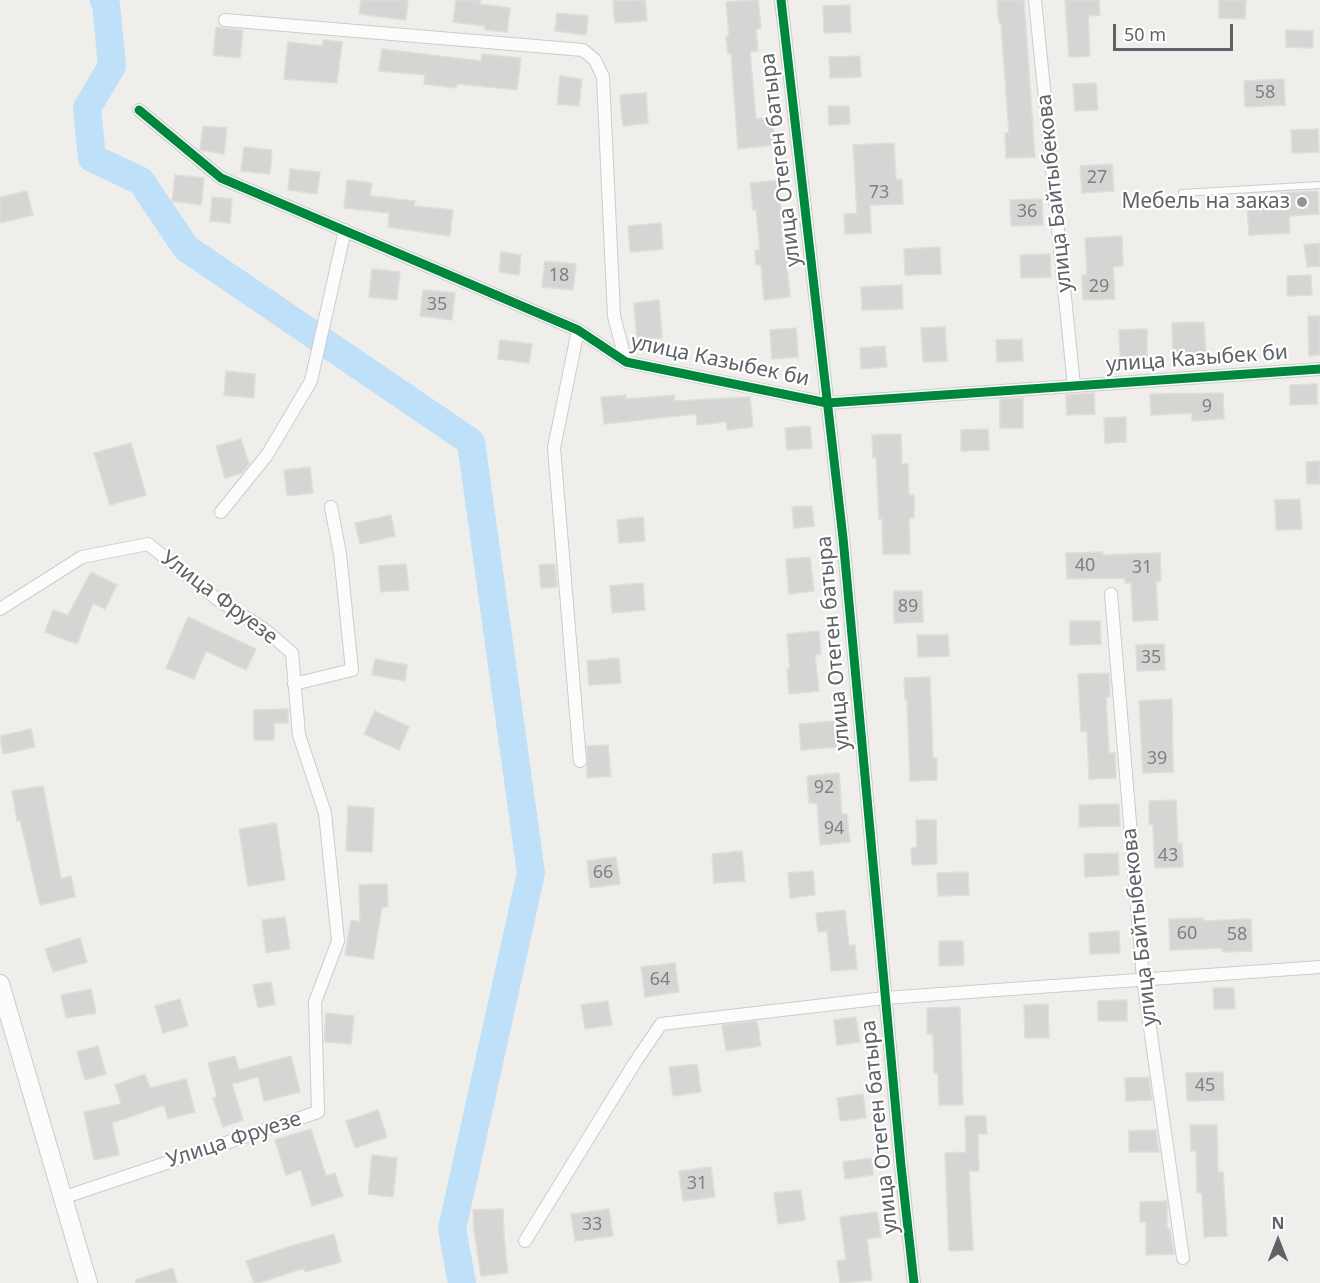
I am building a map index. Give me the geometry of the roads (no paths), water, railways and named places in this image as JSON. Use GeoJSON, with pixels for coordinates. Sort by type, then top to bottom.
{"type":"FeatureCollection","features":[{"type":"Feature","properties":{"kind":"main road"},"geometry":{"type":"LineString","coordinates":[[0,984],[88,1283]]}},
{"type":"Feature","properties":{"kind":"street","name":"улица Отеген батыра"},"geometry":{"type":"LineString","coordinates":[[781,0],[844,550],[914,1283]]}},
{"type":"Feature","properties":{"kind":"street","name":"улица Байтыбекова"},"geometry":{"type":"LineString","coordinates":[[1035,0],[1074,386]]}},
{"type":"Feature","properties":{"kind":"street"},"geometry":{"type":"LineString","coordinates":[[225,20],[583,50],[595,60],[603,77],[614,316],[626,362]]}},
{"type":"Feature","properties":{"kind":"street","name":"улица Казыбек би"},"geometry":{"type":"LineString","coordinates":[[139,110],[221,178],[578,330],[626,362],[827,403],[1320,369]]}},
{"type":"Feature","properties":{"kind":"street"},"geometry":{"type":"LineString","coordinates":[[221,512],[267,455],[311,381],[345,230]]}},
{"type":"Feature","properties":{"kind":"street"},"geometry":{"type":"LineString","coordinates":[[578,330],[554,448],[580,761]]}},
{"type":"Feature","properties":{"kind":"street"},"geometry":{"type":"LineString","coordinates":[[294,684],[352,670],[340,554],[331,507]]}},
{"type":"Feature","properties":{"kind":"street","name":"Улица Фруезе"},"geometry":{"type":"LineString","coordinates":[[0,609],[81,557],[148,544],[217,599],[264,629],[292,653],[299,735],[325,813],[338,941],[315,1002],[318,1112],[62,1197]]}},
{"type":"Feature","properties":{"kind":"street","name":"улица Байтыбекова"},"geometry":{"type":"LineString","coordinates":[[1111,594],[1143,980],[1183,1258]]}},
{"type":"Feature","properties":{"kind":"street"},"geometry":{"type":"LineString","coordinates":[[525,1241],[661,1024],[885,998],[1320,967]]}},
{"type":"Feature","properties":{"kind":"lane"},"geometry":{"type":"LineString","coordinates":[[1182,193],[1320,185]]}},
{"type":"Feature","properties":{"kind":"waterway"},"geometry":{"type":"LineString","coordinates":[[104,0],[112,66],[87,108],[92,158],[141,181],[186,248],[471,442],[531,873],[452,1229],[462,1283]]}},
{"type":"Feature","properties":{"kind":"place","name":"Мебель на заказ"},"geometry":{"type":"Point","coordinates":[1302,202]}}]}
